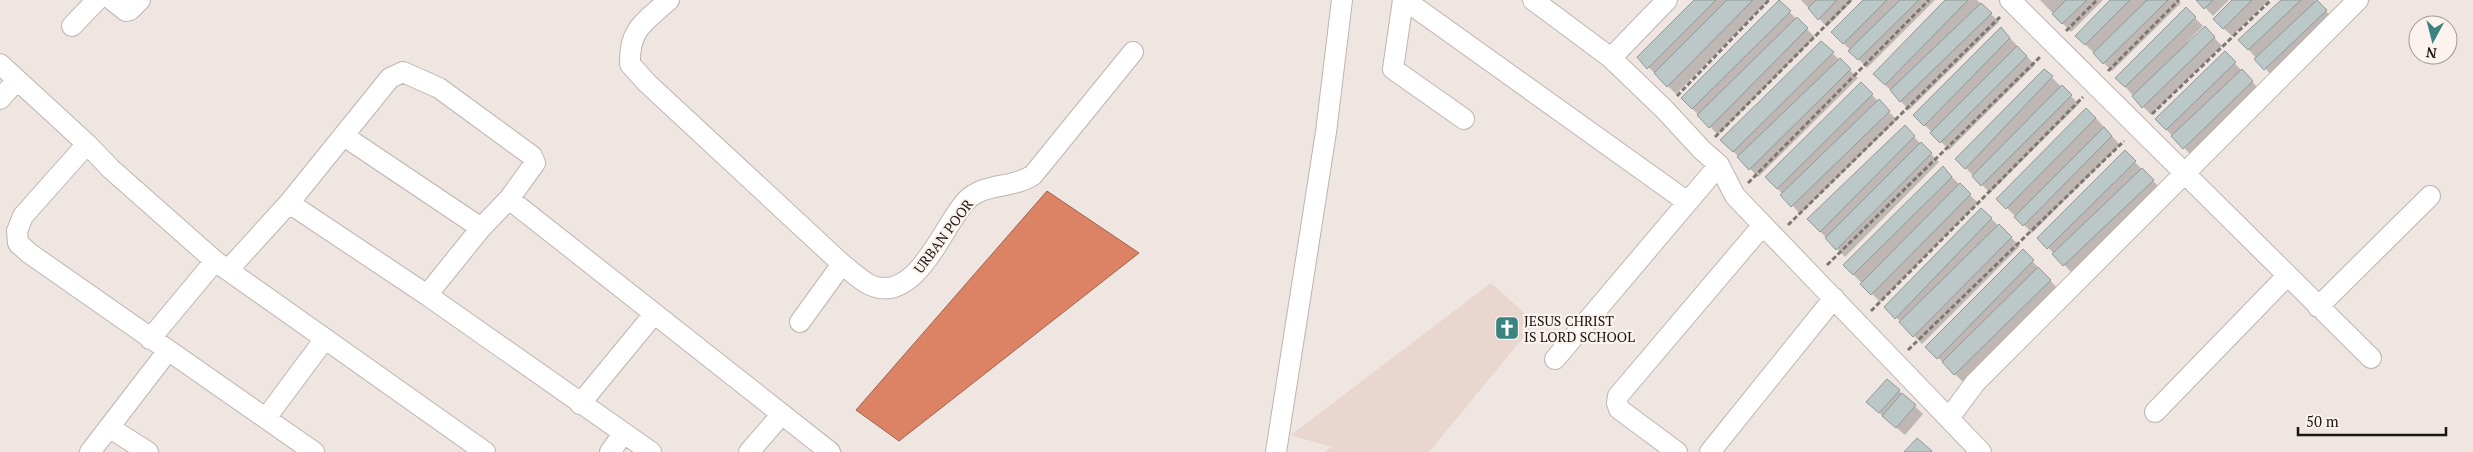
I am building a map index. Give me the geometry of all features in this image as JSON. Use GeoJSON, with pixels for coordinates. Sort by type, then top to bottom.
{"type":"FeatureCollection","features":[{"type":"Feature","properties":{"kind":"street"},"geometry":{"type":"LineString","coordinates":[[72,26],[97,0]]}},
{"type":"Feature","properties":{"kind":"street"},"geometry":{"type":"LineString","coordinates":[[112,0],[126,11],[130,10],[140,0]]}},
{"type":"Feature","properties":{"kind":"street","name":"URBAN POOR"},"geometry":{"type":"LineString","coordinates":[[669,0],[637,30],[630,41],[630,64],[647,83],[842,264],[871,285],[887,289],[905,284],[917,272],[966,201],[979,192],[1002,185],[1024,182],[1033,175],[1132,52]]}},
{"type":"Feature","properties":{"kind":"street"},"geometry":{"type":"LineString","coordinates":[[1276,452],[1326,132],[1342,0]]}},
{"type":"Feature","properties":{"kind":"street"},"geometry":{"type":"LineString","coordinates":[[1464,119],[1393,70],[1404,0],[1686,202]]}},
{"type":"Feature","properties":{"kind":"street"},"geometry":{"type":"LineString","coordinates":[[1533,0],[1611,58],[1664,109],[1702,150],[1719,164],[1735,196],[1981,452]]}},
{"type":"Feature","properties":{"kind":"street"},"geometry":{"type":"LineString","coordinates":[[1611,58],[1667,0]]}},
{"type":"Feature","properties":{"kind":"street"},"geometry":{"type":"LineString","coordinates":[[2012,2],[2183,174],[2371,358]]}},
{"type":"Feature","properties":{"kind":"street"},"geometry":{"type":"LineString","coordinates":[[1949,418],[1975,383],[2183,174],[2346,4]]}},
{"type":"Feature","properties":{"kind":"street"},"geometry":{"type":"LineString","coordinates":[[0,64],[87,144],[111,169],[221,266],[485,452]]}},
{"type":"Feature","properties":{"kind":"street"},"geometry":{"type":"LineString","coordinates":[[150,339],[221,266],[289,203],[390,78],[403,72],[439,88],[532,156],[535,163],[532,171],[481,228],[427,295]]}},
{"type":"Feature","properties":{"kind":"street"},"geometry":{"type":"LineString","coordinates":[[0,99],[17,80]]}},
{"type":"Feature","properties":{"kind":"street"},"geometry":{"type":"LineString","coordinates":[[344,136],[481,228]]}},
{"type":"Feature","properties":{"kind":"street"},"geometry":{"type":"LineString","coordinates":[[87,144],[62,169],[23,216],[17,231],[18,242],[29,253],[167,352],[314,452]]}},
{"type":"Feature","properties":{"kind":"street"},"geometry":{"type":"LineString","coordinates":[[1555,359],[1719,164]]}},
{"type":"Feature","properties":{"kind":"street"},"geometry":{"type":"LineString","coordinates":[[2318,307],[2430,196]]}},
{"type":"Feature","properties":{"kind":"street"},"geometry":{"type":"LineString","coordinates":[[508,199],[830,452]]}},
{"type":"Feature","properties":{"kind":"street"},"geometry":{"type":"LineString","coordinates":[[289,203],[427,295],[651,452]]}},
{"type":"Feature","properties":{"kind":"street"},"geometry":{"type":"LineString","coordinates":[[1677,452],[1619,409],[1617,403],[1618,396],[1769,231]]}},
{"type":"Feature","properties":{"kind":"street"},"geometry":{"type":"LineString","coordinates":[[800,322],[842,264]]}},
{"type":"Feature","properties":{"kind":"street"},"geometry":{"type":"LineString","coordinates":[[2155,412],[2287,276]]}},
{"type":"Feature","properties":{"kind":"street"},"geometry":{"type":"LineString","coordinates":[[1710,452],[1834,298]]}},
{"type":"Feature","properties":{"kind":"street"},"geometry":{"type":"LineString","coordinates":[[580,404],[654,314]]}},
{"type":"Feature","properties":{"kind":"street"},"geometry":{"type":"LineString","coordinates":[[266,418],[324,340]]}},
{"type":"Feature","properties":{"kind":"street"},"geometry":{"type":"LineString","coordinates":[[90,452],[167,352]]}},
{"type":"Feature","properties":{"kind":"street"},"geometry":{"type":"LineString","coordinates":[[749,452],[782,414]]}},
{"type":"Feature","properties":{"kind":"street"},"geometry":{"type":"LineString","coordinates":[[110,428],[148,452]]}},
{"type":"Feature","properties":{"kind":"street"},"geometry":{"type":"LineString","coordinates":[[610,452],[623,434]]}},
{"type":"Feature","properties":{"kind":"path"},"geometry":{"type":"LineString","coordinates":[[1664,109],[1769,0]]}},
{"type":"Feature","properties":{"kind":"path"},"geometry":{"type":"LineString","coordinates":[[1702,150],[1851,0]]}},
{"type":"Feature","properties":{"kind":"path"},"geometry":{"type":"LineString","coordinates":[[1735,196],[1929,0]]}},
{"type":"Feature","properties":{"kind":"path"},"geometry":{"type":"LineString","coordinates":[[1814,278],[2097,0]]}},
{"type":"Feature","properties":{"kind":"path"},"geometry":{"type":"LineString","coordinates":[[1858,324],[2179,0]]}},
{"type":"Feature","properties":{"kind":"path"},"geometry":{"type":"LineString","coordinates":[[1895,362],[2271,0]]}},
{"type":"Feature","properties":{"kind":"path"},"geometry":{"type":"LineString","coordinates":[[1769,231],[2012,2]]}},
{"type":"Feature","properties":{"kind":"shaded area"},"geometry":{"type":"Polygon","coordinates":[[[1047,191],[1139,253],[899,441],[856,410],[1047,191]]]}},
{"type":"Feature","properties":{"kind":"shaded area"},"geometry":{"type":"Polygon","coordinates":[[[1491,283],[1535,323],[1429,452],[1325,452],[1331,447],[1291,435],[1491,283]]]}},
{"type":"Feature","properties":{"kind":"building"},"geometry":{"type":"Polygon","coordinates":[[[1694,0],[1716,0],[1647,69],[1637,57],[1694,0]]]}},
{"type":"Feature","properties":{"kind":"building"},"geometry":{"type":"Polygon","coordinates":[[[1727,0],[1753,0],[1667,87],[1654,73],[1727,0]]]}},
{"type":"Feature","properties":{"kind":"building"},"geometry":{"type":"Polygon","coordinates":[[[1779,0],[1791,11],[1692,109],[1681,98],[1779,0]]]}},
{"type":"Feature","properties":{"kind":"building"},"geometry":{"type":"Polygon","coordinates":[[[1816,0],[1837,0],[1818,20],[1808,8],[1816,0]]]}},
{"type":"Feature","properties":{"kind":"building"},"geometry":{"type":"Polygon","coordinates":[[[1863,0],[1887,0],[1843,44],[1831,32],[1863,0]]]}},
{"type":"Feature","properties":{"kind":"building"},"geometry":{"type":"Polygon","coordinates":[[[1900,0],[1919,0],[1858,60],[1848,51],[1900,0]]]}},
{"type":"Feature","properties":{"kind":"building"},"geometry":{"type":"Polygon","coordinates":[[[1945,0],[1968,0],[1885,85],[1873,74],[1945,0]]]}},
{"type":"Feature","properties":{"kind":"building"},"geometry":{"type":"Polygon","coordinates":[[[2066,0],[2087,0],[2062,24],[2052,14],[2066,0]]]}},
{"type":"Feature","properties":{"kind":"building"},"geometry":{"type":"Polygon","coordinates":[[[2110,0],[2130,0],[2085,45],[2075,36],[2110,0]]]}},
{"type":"Feature","properties":{"kind":"building"},"geometry":{"type":"Polygon","coordinates":[[[2147,0],[2168,0],[2103,64],[2093,53],[2147,0]]]}},
{"type":"Feature","properties":{"kind":"building"},"geometry":{"type":"Polygon","coordinates":[[[2196,0],[2213,0],[2204,9],[2196,0]]]}},
{"type":"Feature","properties":{"kind":"building"},"geometry":{"type":"Polygon","coordinates":[[[2232,0],[2252,0],[2223,29],[2213,19],[2232,0]]]}},
{"type":"Feature","properties":{"kind":"building"},"geometry":{"type":"Polygon","coordinates":[[[2281,0],[2301,0],[2248,50],[2238,40],[2281,0]]]}},
{"type":"Feature","properties":{"kind":"building"},"geometry":{"type":"Polygon","coordinates":[[[2317,0],[2327,10],[2264,70],[2254,59],[2317,0]]]}},
{"type":"Feature","properties":{"kind":"building"},"geometry":{"type":"Polygon","coordinates":[[[1981,3],[1992,13],[1900,102],[1890,90],[1981,3]]]}},
{"type":"Feature","properties":{"kind":"building"},"geometry":{"type":"Polygon","coordinates":[[[2186,7],[2196,17],[2125,87],[2115,78],[2186,7]]]}},
{"type":"Feature","properties":{"kind":"building"},"geometry":{"type":"Polygon","coordinates":[[[1797,17],[1808,28],[1709,128],[1697,115],[1797,17]]]}},
{"type":"Feature","properties":{"kind":"building"},"geometry":{"type":"Polygon","coordinates":[[[2205,26],[2215,37],[2142,108],[2132,96],[2205,26]]]}},
{"type":"Feature","properties":{"kind":"building"},"geometry":{"type":"Polygon","coordinates":[[[2001,27],[2010,38],[1924,126],[1913,115],[2001,27]]]}},
{"type":"Feature","properties":{"kind":"building"},"geometry":{"type":"Polygon","coordinates":[[[1821,41],[1834,52],[1733,152],[1720,140],[1821,41]]]}},
{"type":"Feature","properties":{"kind":"building"},"geometry":{"type":"Polygon","coordinates":[[[2017,46],[2027,56],[1940,143],[1930,133],[2017,46]]]}},
{"type":"Feature","properties":{"kind":"building"},"geometry":{"type":"Polygon","coordinates":[[[2225,51],[2236,62],[2166,130],[2155,119],[2225,51]]]}},
{"type":"Feature","properties":{"kind":"building"},"geometry":{"type":"Polygon","coordinates":[[[1840,58],[1851,69],[1749,170],[1737,157],[1840,58]]]}},
{"type":"Feature","properties":{"kind":"building"},"geometry":{"type":"Polygon","coordinates":[[[2044,69],[2053,76],[1965,169],[1955,159],[2044,69]]]}},
{"type":"Feature","properties":{"kind":"building"},"geometry":{"type":"Polygon","coordinates":[[[2242,69],[2253,81],[2183,149],[2171,136],[2242,69]]]}},
{"type":"Feature","properties":{"kind":"building"},"geometry":{"type":"Polygon","coordinates":[[[1861,82],[1873,94],[1777,189],[1765,177],[1861,82]]]}},
{"type":"Feature","properties":{"kind":"building"},"geometry":{"type":"Polygon","coordinates":[[[2062,85],[2072,95],[1981,186],[1972,176],[2062,85]]]}},
{"type":"Feature","properties":{"kind":"building"},"geometry":{"type":"Polygon","coordinates":[[[1879,99],[1890,111],[1791,207],[1780,195],[1879,99]]]}},
{"type":"Feature","properties":{"kind":"building"},"geometry":{"type":"Polygon","coordinates":[[[2086,108],[2096,118],[2006,209],[1996,199],[2086,108]]]}},
{"type":"Feature","properties":{"kind":"building"},"geometry":{"type":"Polygon","coordinates":[[[1905,125],[1915,136],[1820,232],[1807,219],[1905,125]]]}},
{"type":"Feature","properties":{"kind":"building"},"geometry":{"type":"Polygon","coordinates":[[[2104,127],[2112,136],[2023,226],[2014,217],[2104,127]]]}},
{"type":"Feature","properties":{"kind":"building"},"geometry":{"type":"Polygon","coordinates":[[[1921,142],[1932,153],[1836,250],[1825,238],[1921,142]]]}},
{"type":"Feature","properties":{"kind":"building"},"geometry":{"type":"Polygon","coordinates":[[[2125,150],[2136,161],[2047,249],[2037,238],[2125,150]]]}},
{"type":"Feature","properties":{"kind":"building"},"geometry":{"type":"Polygon","coordinates":[[[1943,166],[1952,177],[1853,275],[1843,265],[1943,166]]]}},
{"type":"Feature","properties":{"kind":"building"},"geometry":{"type":"Polygon","coordinates":[[[2142,168],[2154,180],[2063,266],[2052,254],[2142,168]]]}},
{"type":"Feature","properties":{"kind":"building"},"geometry":{"type":"Polygon","coordinates":[[[1960,183],[1971,194],[1871,295],[1860,284],[1960,183]]]}},
{"type":"Feature","properties":{"kind":"building"},"geometry":{"type":"Polygon","coordinates":[[[1981,208],[1992,218],[1895,319],[1884,307],[1981,208]]]}},
{"type":"Feature","properties":{"kind":"building"},"geometry":{"type":"Polygon","coordinates":[[[1999,224],[2012,237],[1913,337],[1899,322],[1999,224]]]}},
{"type":"Feature","properties":{"kind":"building"},"geometry":{"type":"Polygon","coordinates":[[[2023,249],[2034,260],[1937,359],[1925,347],[2023,249]]]}},
{"type":"Feature","properties":{"kind":"building"},"geometry":{"type":"Polygon","coordinates":[[[2038,267],[2051,280],[1954,375],[1942,362],[2038,267]]]}},
{"type":"Feature","properties":{"kind":"building"},"geometry":{"type":"Polygon","coordinates":[[[1887,379],[1900,390],[1879,413],[1866,402],[1887,379]]]}},
{"type":"Feature","properties":{"kind":"building"},"geometry":{"type":"Polygon","coordinates":[[[1902,393],[1916,405],[1896,428],[1882,416],[1902,393]]]}},
{"type":"Feature","properties":{"kind":"building"},"geometry":{"type":"Polygon","coordinates":[[[1917,438],[1932,451],[1904,452],[1917,438]]]}},
{"type":"Feature","properties":{"kind":"place","name":"JESUS CHRIST IS LORD SCHOOL"},"geometry":{"type":"Point","coordinates":[1507,328]}}]}
